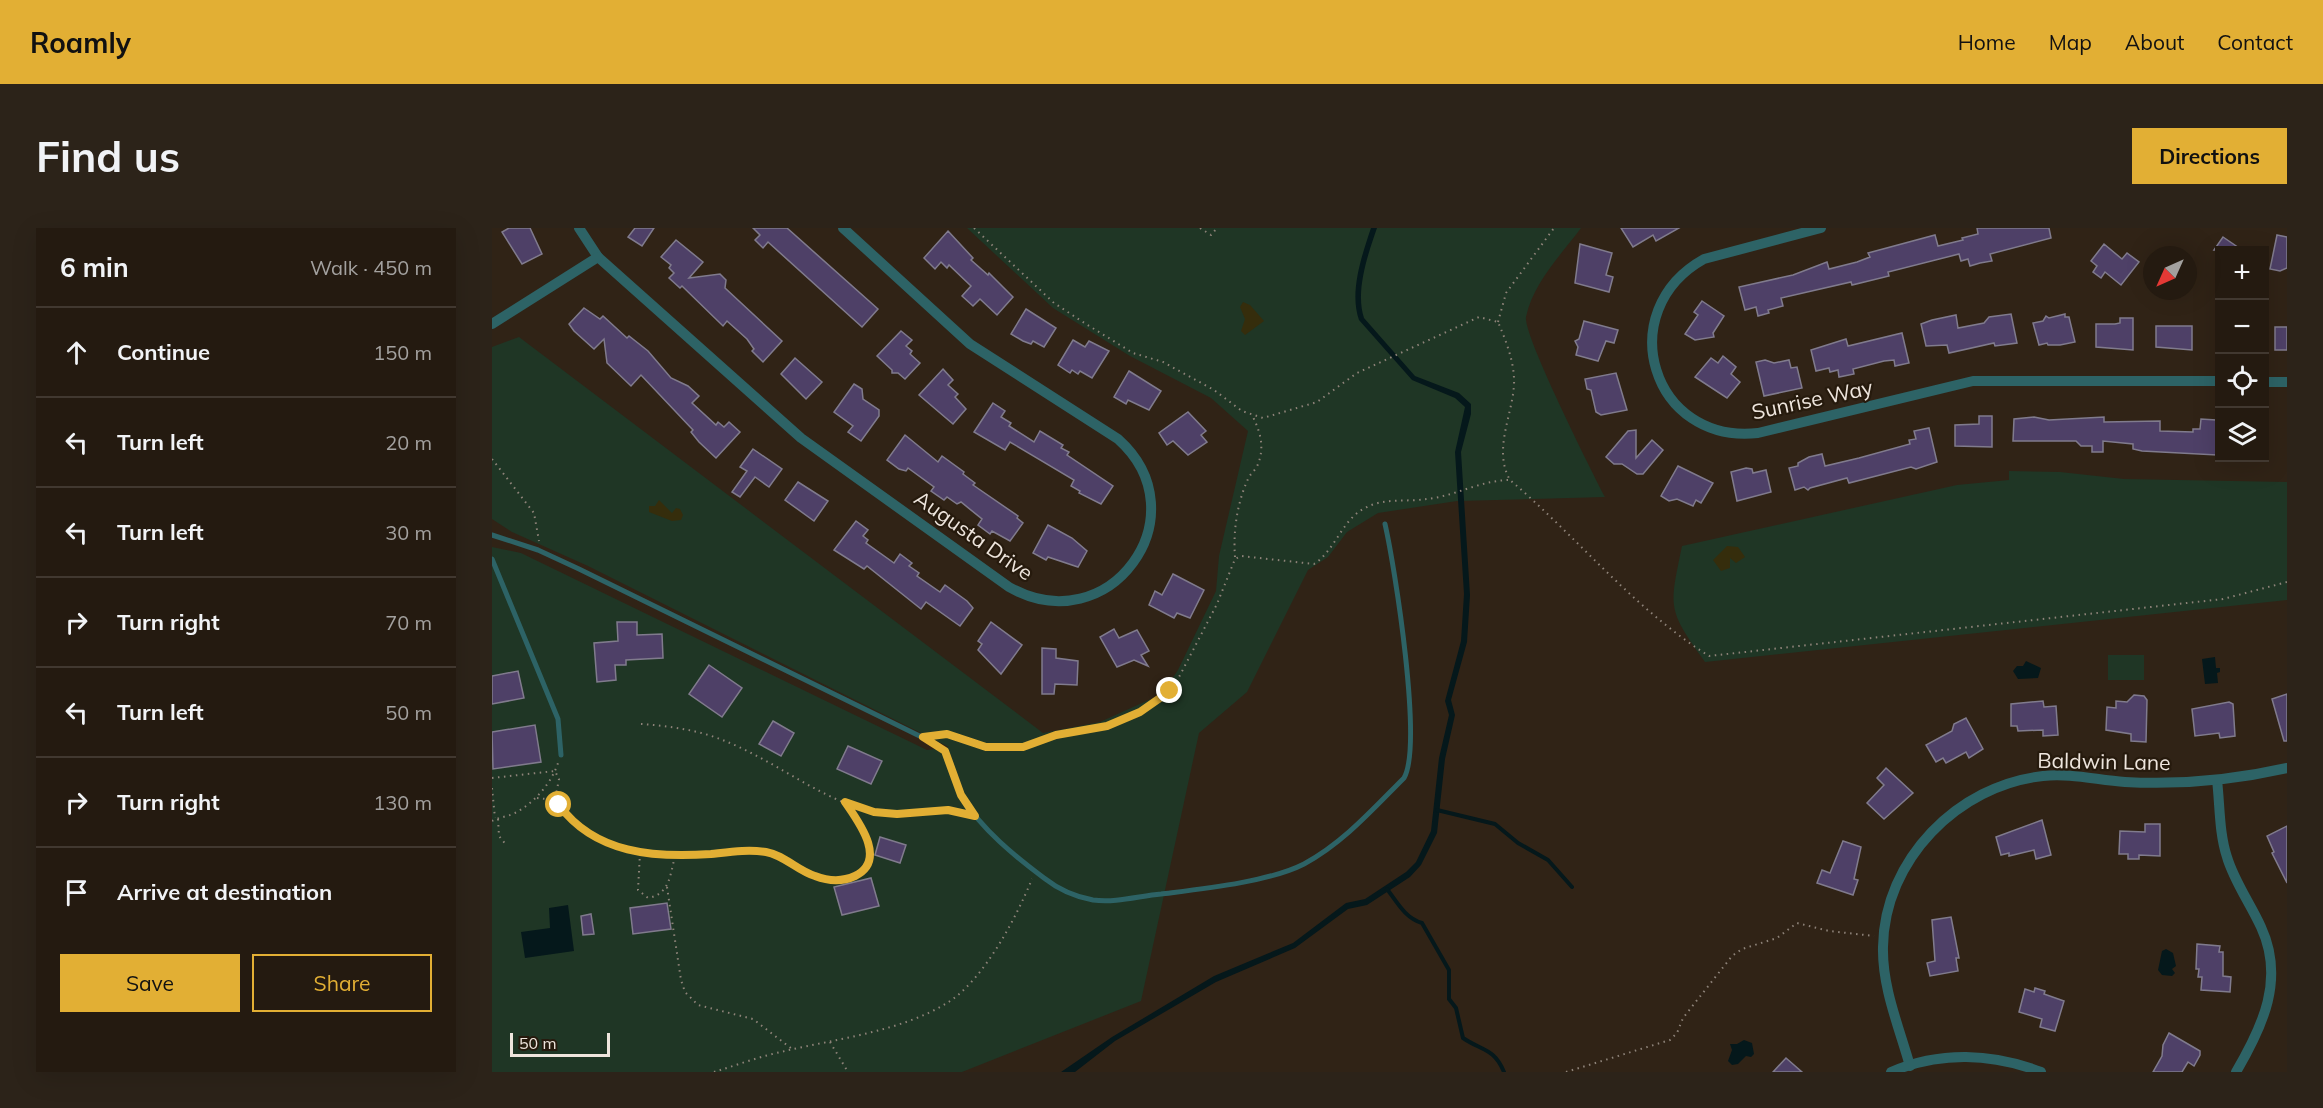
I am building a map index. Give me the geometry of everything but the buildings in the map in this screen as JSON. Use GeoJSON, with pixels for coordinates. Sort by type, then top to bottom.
{"type":"FeatureCollection","features":[{"type":"Feature","properties":{"kind":"street","name":"Augusta Drive"},"geometry":{"type":"LineString","coordinates":[[579,228],[598,257],[801,438],[1009,587],[1041,600],[1068,602],[1104,590],[1120,579],[1129,570],[1144,544],[1151,513],[1147,483],[1134,456],[1118,439],[970,344],[843,228]]}},
{"type":"Feature","properties":{"kind":"street","name":"Sunrise Way"},"geometry":{"type":"LineString","coordinates":[[1821,228],[1704,259],[1689,267],[1665,293],[1653,323],[1656,373],[1672,400],[1695,421],[1732,433],[1758,432],[1988,380],[2215,381]]}},
{"type":"Feature","properties":{"kind":"street"},"geometry":{"type":"LineString","coordinates":[[492,324],[598,257]]}},
{"type":"Feature","properties":{"kind":"street"},"geometry":{"type":"LineString","coordinates":[[2269,382],[2287,382]]}},
{"type":"Feature","properties":{"kind":"street","name":"Baldwin Lane"},"geometry":{"type":"LineString","coordinates":[[1910,1065],[1886,981],[1884,938],[1892,896],[1903,870],[1917,849],[1949,817],[1992,790],[2043,776],[2140,783],[2217,780],[2287,768]]}},
{"type":"Feature","properties":{"kind":"street"},"geometry":{"type":"LineString","coordinates":[[2217,780],[2226,855],[2261,927],[2272,964],[2271,991],[2265,1018],[2236,1072]]}},
{"type":"Feature","properties":{"kind":"street"},"geometry":{"type":"LineString","coordinates":[[1891,1072],[1933,1059],[1971,1056],[2009,1061],[2041,1072]]}},
{"type":"Feature","properties":{"kind":"lane"},"geometry":{"type":"LineString","coordinates":[[492,535],[538,550],[923,737],[945,751],[961,795],[975,816],[1035,871],[1057,886],[1080,897],[1100,900],[1198,890],[1290,870],[1314,858],[1348,834],[1404,778],[1409,769],[1408,694],[1385,524]]}},
{"type":"Feature","properties":{"kind":"lane"},"geometry":{"type":"LineString","coordinates":[[492,559],[558,720],[561,755]]}},
{"type":"Feature","properties":{"kind":"path"},"geometry":{"type":"LineString","coordinates":[[974,228],[1016,269],[1062,308],[1133,353],[1163,362],[1252,415],[1263,418],[1280,415],[1317,402],[1357,373],[1479,316],[1498,322]]}},
{"type":"Feature","properties":{"kind":"path"},"geometry":{"type":"LineString","coordinates":[[1200,228],[1211,235],[1217,228]]}},
{"type":"Feature","properties":{"kind":"path"},"geometry":{"type":"LineString","coordinates":[[1554,228],[1506,293],[1498,322],[1509,347],[1514,383],[1502,448],[1504,471],[1510,480],[1640,602],[1686,642],[1709,656],[2223,599],[2287,582]]}},
{"type":"Feature","properties":{"kind":"path"},"geometry":{"type":"LineString","coordinates":[[923,737],[947,734],[986,747],[1023,747],[1056,735],[1107,726],[1156,703],[1170,691],[1217,604],[1235,559],[1233,535],[1248,478],[1258,465],[1262,449],[1262,433],[1252,415]]}},
{"type":"Feature","properties":{"kind":"path"},"geometry":{"type":"LineString","coordinates":[[492,459],[534,513],[538,526],[538,550]]}},
{"type":"Feature","properties":{"kind":"path"},"geometry":{"type":"LineString","coordinates":[[1235,559],[1241,556],[1314,564],[1322,559],[1346,525],[1367,507],[1444,496],[1477,485],[1510,480]]}},
{"type":"Feature","properties":{"kind":"path"},"geometry":{"type":"LineString","coordinates":[[641,724],[672,726],[723,740],[845,802],[874,812],[897,814],[948,810],[975,816]]}},
{"type":"Feature","properties":{"kind":"path"},"geometry":{"type":"LineString","coordinates":[[495,820],[514,813],[536,798],[555,771],[561,755]]}},
{"type":"Feature","properties":{"kind":"path"},"geometry":{"type":"LineString","coordinates":[[492,778],[555,771]]}},
{"type":"Feature","properties":{"kind":"path"},"geometry":{"type":"LineString","coordinates":[[555,771],[559,779],[555,800]]}},
{"type":"Feature","properties":{"kind":"path"},"geometry":{"type":"LineString","coordinates":[[492,788],[499,836],[507,846]]}},
{"type":"Feature","properties":{"kind":"path"},"geometry":{"type":"LineString","coordinates":[[536,798],[555,800],[578,826],[595,838],[640,852],[675,856],[766,852],[813,876],[828,880],[852,877],[867,865],[870,855],[861,826],[845,802]]}},
{"type":"Feature","properties":{"kind":"path"},"geometry":{"type":"LineString","coordinates":[[640,852],[640,893],[648,898],[655,897],[667,887]]}},
{"type":"Feature","properties":{"kind":"path"},"geometry":{"type":"LineString","coordinates":[[675,856],[667,887],[681,980],[690,999],[698,1005],[753,1019],[793,1049]]}},
{"type":"Feature","properties":{"kind":"path"},"geometry":{"type":"LineString","coordinates":[[714,1072],[793,1049],[830,1042],[916,1018],[947,1003],[968,987],[1008,931],[1035,871]]}},
{"type":"Feature","properties":{"kind":"path"},"geometry":{"type":"LineString","coordinates":[[1566,1072],[1670,1040],[1677,1034],[1683,1018],[1732,956],[1742,950],[1777,938],[1791,925],[1797,923],[1829,931],[1884,938]]}},
{"type":"Feature","properties":{"kind":"path"},"geometry":{"type":"LineString","coordinates":[[830,1042],[848,1072]]}},
{"type":"Feature","properties":{"kind":"green space"},"geometry":{"type":"Polygon","coordinates":[[[967,228],[1581,228],[1541,281],[1526,317],[1528,329],[1546,375],[1605,497],[1457,501],[1378,513],[1347,532],[1328,557],[1308,570],[1247,692],[1199,733],[1141,1001],[962,1072],[492,1072],[492,547],[521,553],[927,750],[949,747],[588,566],[512,532],[492,519],[492,347],[519,337],[1043,733],[1100,722],[1162,694],[1178,670],[1216,591],[1219,556],[1248,431],[1211,398],[1130,356],[1053,308],[967,228]]]}},
{"type":"Feature","properties":{"kind":"green space"},"geometry":{"type":"Polygon","coordinates":[[[2009,471],[2060,472],[2124,479],[2287,482],[2287,600],[1705,662],[1678,619],[1674,608],[1674,596],[1682,546],[1957,485],[2009,480],[2009,471]]]}},
{"type":"Feature","properties":{"kind":"green space"},"geometry":{"type":"Polygon","coordinates":[[[2108,655],[2144,655],[2144,680],[2108,680],[2108,655]]]}},
{"type":"Feature","properties":{"kind":"sand"},"geometry":{"type":"Polygon","coordinates":[[[1243,302],[1250,305],[1264,321],[1245,335],[1241,331],[1245,319],[1240,307],[1243,302]]]}},
{"type":"Feature","properties":{"kind":"sand"},"geometry":{"type":"Polygon","coordinates":[[[659,500],[672,513],[676,508],[680,509],[683,515],[681,520],[672,521],[649,512],[649,506],[655,506],[659,500]]]}},
{"type":"Feature","properties":{"kind":"sand"},"geometry":{"type":"Polygon","coordinates":[[[1727,546],[1738,547],[1745,557],[1736,563],[1730,558],[1730,568],[1721,571],[1713,560],[1727,546]]]}},
{"type":"Feature","properties":{"kind":"shaded area"},"geometry":{"type":"Polygon","coordinates":[[[1371,228],[1377,228],[1362,285],[1364,318],[1415,376],[1459,393],[1471,404],[1471,414],[1461,452],[1470,595],[1467,642],[1451,700],[1455,715],[1445,759],[1437,833],[1421,865],[1410,877],[1367,905],[1348,909],[1295,948],[1216,982],[1115,1041],[1075,1072],[1061,1072],[1112,1037],[1214,976],[1293,943],[1346,903],[1365,899],[1406,872],[1416,862],[1431,831],[1439,758],[1449,715],[1445,701],[1461,641],[1464,594],[1455,452],[1465,407],[1455,398],[1412,380],[1359,320],[1355,298],[1356,286],[1371,228]]]}},
{"type":"Feature","properties":{"kind":"shaded area"},"geometry":{"type":"Polygon","coordinates":[[[2215,657],[2216,668],[2220,668],[2220,672],[2217,673],[2218,683],[2205,684],[2202,659],[2215,657]]]}},
{"type":"Feature","properties":{"kind":"shaded area"},"geometry":{"type":"Polygon","coordinates":[[[2026,661],[2041,668],[2038,678],[2018,679],[2013,671],[2017,666],[2023,666],[2026,661]]]}},
{"type":"Feature","properties":{"kind":"shaded area"},"geometry":{"type":"Polygon","coordinates":[[[568,905],[574,951],[525,958],[521,932],[550,928],[549,908],[568,905]]]}},
{"type":"Feature","properties":{"kind":"shaded area"},"geometry":{"type":"Polygon","coordinates":[[[2166,949],[2173,953],[2176,966],[2172,969],[2175,973],[2172,976],[2162,975],[2158,970],[2162,951],[2166,949]]]}},
{"type":"Feature","properties":{"kind":"shaded area"},"geometry":{"type":"Polygon","coordinates":[[[1744,1040],[1752,1043],[1754,1054],[1732,1065],[1728,1061],[1732,1050],[1730,1044],[1737,1044],[1744,1040]]]}},
{"type":"Feature","properties":{"kind":"waterway"},"geometry":{"type":"LineString","coordinates":[[1437,810],[1495,824],[1518,843],[1548,860],[1572,887]]}},
{"type":"Feature","properties":{"kind":"waterway"},"geometry":{"type":"LineString","coordinates":[[1387,889],[1406,913],[1422,923],[1449,970],[1449,999],[1456,1008],[1463,1038],[1492,1054],[1504,1072]]}},
{"type":"Feature","properties":{"kind":"route"},"geometry":{"type":"LineString","coordinates":[[559,805],[586,833],[624,848],[647,854],[670,856],[766,852],[813,876],[839,880],[861,873],[870,855],[861,826],[845,802],[874,812],[897,814],[948,810],[975,816],[961,795],[945,751],[923,737],[947,734],[956,735],[986,747],[1023,747],[1044,738],[1107,726],[1140,712],[1165,697],[1170,691]]}}]}
